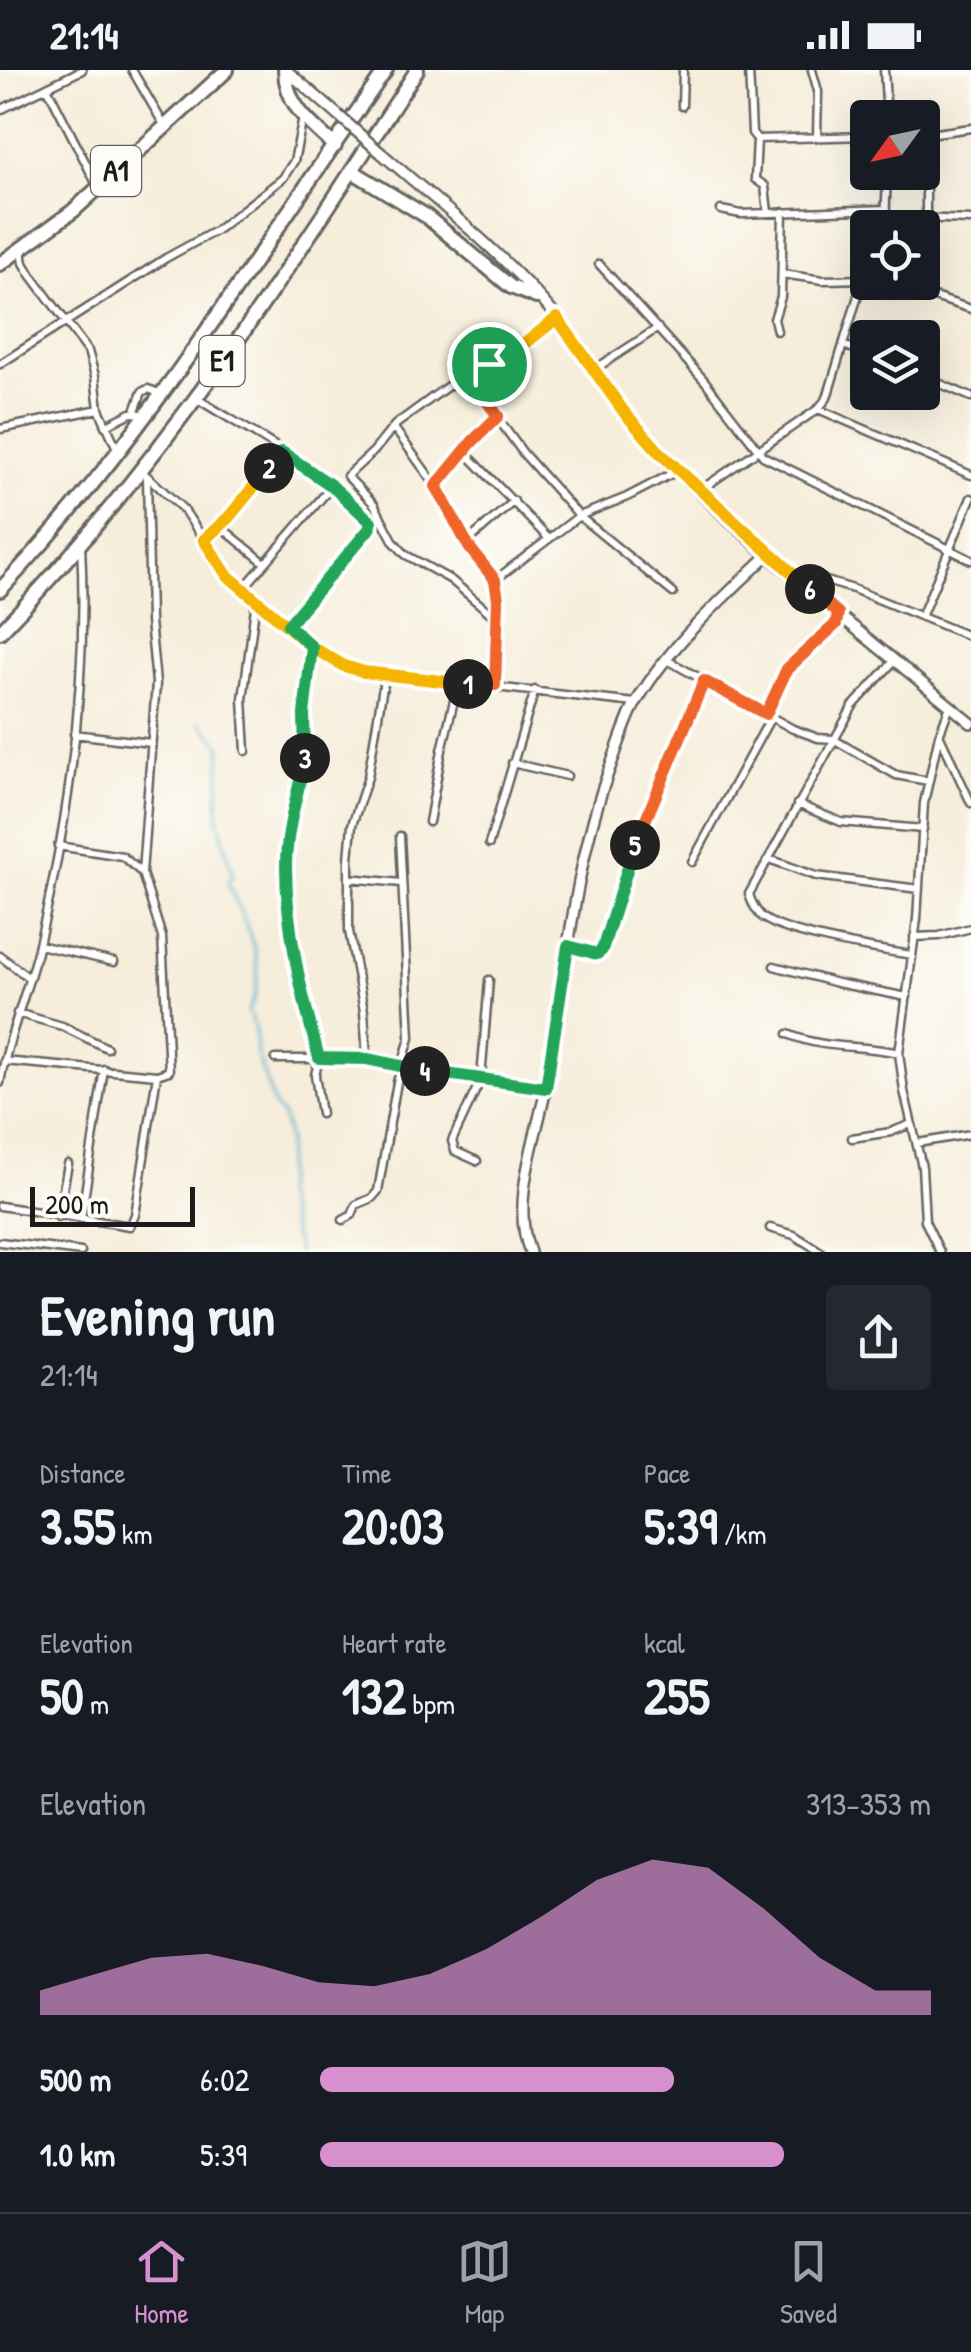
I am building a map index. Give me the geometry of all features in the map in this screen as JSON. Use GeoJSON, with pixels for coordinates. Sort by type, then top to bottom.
{"type":"FeatureCollection","features":[{"type":"Feature","properties":{"kind":"highway","name":"A1"},"geometry":{"type":"LineString","coordinates":[[0,264],[99,188],[227,70]]}},
{"type":"Feature","properties":{"kind":"highway"},"geometry":{"type":"LineString","coordinates":[[286,70],[286,88],[303,117],[335,146]]}},
{"type":"Feature","properties":{"kind":"highway","name":"E1"},"geometry":{"type":"LineString","coordinates":[[0,590],[120,454],[141,413],[163,395],[386,70]]}},
{"type":"Feature","properties":{"kind":"highway","name":"E1"},"geometry":{"type":"LineString","coordinates":[[0,632],[144,474],[417,70]]}},
{"type":"Feature","properties":{"kind":"highway"},"geometry":{"type":"LineString","coordinates":[[352,171],[426,216],[516,291],[536,297]]}},
{"type":"Feature","properties":{"kind":"main road"},"geometry":{"type":"LineString","coordinates":[[286,70],[478,238],[557,318],[640,430],[699,491],[971,723]]}},
{"type":"Feature","properties":{"kind":"main road"},"geometry":{"type":"LineString","coordinates":[[530,1252],[523,1221],[528,1169],[546,1088],[582,858],[604,784],[636,703],[690,630],[769,554]]}},
{"type":"Feature","properties":{"kind":"street"},"geometry":{"type":"LineString","coordinates":[[0,110],[82,70]]}},
{"type":"Feature","properties":{"kind":"street"},"geometry":{"type":"LineString","coordinates":[[132,70],[164,125]]}},
{"type":"Feature","properties":{"kind":"street"},"geometry":{"type":"LineString","coordinates":[[682,106],[683,70]]}},
{"type":"Feature","properties":{"kind":"street"},"geometry":{"type":"LineString","coordinates":[[750,70],[752,133],[757,140],[754,179],[765,186],[768,212]]}},
{"type":"Feature","properties":{"kind":"street"},"geometry":{"type":"LineString","coordinates":[[812,70],[818,92],[817,136]]}},
{"type":"Feature","properties":{"kind":"street"},"geometry":{"type":"LineString","coordinates":[[884,70],[886,100]]}},
{"type":"Feature","properties":{"kind":"street"},"geometry":{"type":"LineString","coordinates":[[47,87],[99,188]]}},
{"type":"Feature","properties":{"kind":"street"},"geometry":{"type":"LineString","coordinates":[[0,364],[217,230],[283,178],[294,161],[303,117]]}},
{"type":"Feature","properties":{"kind":"street"},"geometry":{"type":"LineString","coordinates":[[940,132],[971,128]]}},
{"type":"Feature","properties":{"kind":"street"},"geometry":{"type":"LineString","coordinates":[[757,140],[850,136]]}},
{"type":"Feature","properties":{"kind":"street"},"geometry":{"type":"LineString","coordinates":[[721,210],[850,213]]}},
{"type":"Feature","properties":{"kind":"street"},"geometry":{"type":"LineString","coordinates":[[777,331],[774,318],[782,297],[783,212]]}},
{"type":"Feature","properties":{"kind":"street"},"geometry":{"type":"LineString","coordinates":[[940,219],[971,220]]}},
{"type":"Feature","properties":{"kind":"street"},"geometry":{"type":"LineString","coordinates":[[22,250],[24,263],[91,359],[105,426],[120,454]]}},
{"type":"Feature","properties":{"kind":"street"},"geometry":{"type":"LineString","coordinates":[[600,264],[704,380],[756,450],[971,560]]}},
{"type":"Feature","properties":{"kind":"street"},"geometry":{"type":"LineString","coordinates":[[782,274],[850,279]]}},
{"type":"Feature","properties":{"kind":"street"},"geometry":{"type":"LineString","coordinates":[[940,299],[971,309]]}},
{"type":"Feature","properties":{"kind":"street"},"geometry":{"type":"LineString","coordinates":[[699,491],[818,409],[834,382],[858,300]]}},
{"type":"Feature","properties":{"kind":"street"},"geometry":{"type":"LineString","coordinates":[[496,618],[450,580],[406,555],[394,542],[374,504],[348,480],[348,473],[394,428],[452,384],[519,347],[557,318]]}},
{"type":"Feature","properties":{"kind":"street"},"geometry":{"type":"LineString","coordinates":[[594,370],[658,328]]}},
{"type":"Feature","properties":{"kind":"street"},"geometry":{"type":"LineString","coordinates":[[843,345],[850,348]]}},
{"type":"Feature","properties":{"kind":"street"},"geometry":{"type":"LineString","coordinates":[[468,376],[524,452],[580,516],[674,592]]}},
{"type":"Feature","properties":{"kind":"street"},"geometry":{"type":"LineString","coordinates":[[940,384],[971,398]]}},
{"type":"Feature","properties":{"kind":"street"},"geometry":{"type":"LineString","coordinates":[[196,398],[332,486],[371,522],[288,625]]}},
{"type":"Feature","properties":{"kind":"street"},"geometry":{"type":"LineString","coordinates":[[0,429],[100,409]]}},
{"type":"Feature","properties":{"kind":"street"},"geometry":{"type":"LineString","coordinates":[[818,409],[971,475]]}},
{"type":"Feature","properties":{"kind":"street"},"geometry":{"type":"LineString","coordinates":[[105,426],[141,413]]}},
{"type":"Feature","properties":{"kind":"street"},"geometry":{"type":"LineString","coordinates":[[436,486],[498,416]]}},
{"type":"Feature","properties":{"kind":"street"},"geometry":{"type":"LineString","coordinates":[[394,428],[436,486],[466,542],[495,580],[495,685]]}},
{"type":"Feature","properties":{"kind":"street"},"geometry":{"type":"LineString","coordinates":[[464,451],[549,538]]}},
{"type":"Feature","properties":{"kind":"street"},"geometry":{"type":"LineString","coordinates":[[204,540],[282,452]]}},
{"type":"Feature","properties":{"kind":"street"},"geometry":{"type":"LineString","coordinates":[[495,580],[580,516],[678,470]]}},
{"type":"Feature","properties":{"kind":"street"},"geometry":{"type":"LineString","coordinates":[[144,474],[184,510],[221,568],[312,647],[353,670],[636,703]]}},
{"type":"Feature","properties":{"kind":"street"},"geometry":{"type":"LineString","coordinates":[[4,1061],[158,1075],[169,1070],[162,937],[142,874],[156,683],[144,474]]}},
{"type":"Feature","properties":{"kind":"street"},"geometry":{"type":"LineString","coordinates":[[243,588],[332,486]]}},
{"type":"Feature","properties":{"kind":"street"},"geometry":{"type":"LineString","coordinates":[[922,617],[971,498]]}},
{"type":"Feature","properties":{"kind":"street"},"geometry":{"type":"LineString","coordinates":[[466,542],[514,501]]}},
{"type":"Feature","properties":{"kind":"street"},"geometry":{"type":"LineString","coordinates":[[220,526],[265,563]]}},
{"type":"Feature","properties":{"kind":"street"},"geometry":{"type":"LineString","coordinates":[[0,1083],[39,945],[74,762],[82,544]]}},
{"type":"Feature","properties":{"kind":"street"},"geometry":{"type":"LineString","coordinates":[[788,570],[853,590],[971,638]]}},
{"type":"Feature","properties":{"kind":"street"},"geometry":{"type":"LineString","coordinates":[[246,751],[243,699],[256,600]]}},
{"type":"Feature","properties":{"kind":"street"},"geometry":{"type":"LineString","coordinates":[[692,862],[768,715],[787,669],[836,624],[838,613]]}},
{"type":"Feature","properties":{"kind":"street"},"geometry":{"type":"LineString","coordinates":[[312,647],[304,714],[306,755],[294,801],[286,866],[290,926],[319,1058],[315,1075],[321,1114]]}},
{"type":"Feature","properties":{"kind":"street"},"geometry":{"type":"LineString","coordinates":[[667,660],[768,715],[818,738],[834,739],[896,775],[928,781]]}},
{"type":"Feature","properties":{"kind":"street"},"geometry":{"type":"LineString","coordinates":[[894,660],[852,706],[749,894],[764,918],[817,937],[912,955]]}},
{"type":"Feature","properties":{"kind":"street"},"geometry":{"type":"LineString","coordinates":[[367,1059],[364,1011],[349,931],[349,878],[352,825],[368,776],[385,674]]}},
{"type":"Feature","properties":{"kind":"street"},"geometry":{"type":"LineString","coordinates":[[568,946],[597,954],[602,950],[642,826],[704,681]]}},
{"type":"Feature","properties":{"kind":"street"},"geometry":{"type":"LineString","coordinates":[[430,822],[458,684]]}},
{"type":"Feature","properties":{"kind":"street"},"geometry":{"type":"LineString","coordinates":[[489,844],[534,690]]}},
{"type":"Feature","properties":{"kind":"street"},"geometry":{"type":"LineString","coordinates":[[940,1252],[926,1221],[918,1144],[899,1053],[928,781],[950,706]]}},
{"type":"Feature","properties":{"kind":"street"},"geometry":{"type":"LineString","coordinates":[[74,734],[151,743]]}},
{"type":"Feature","properties":{"kind":"street"},"geometry":{"type":"LineString","coordinates":[[939,734],[971,803]]}},
{"type":"Feature","properties":{"kind":"street"},"geometry":{"type":"LineString","coordinates":[[512,764],[566,776]]}},
{"type":"Feature","properties":{"kind":"street"},"geometry":{"type":"LineString","coordinates":[[797,804],[842,822],[923,829]]}},
{"type":"Feature","properties":{"kind":"street"},"geometry":{"type":"LineString","coordinates":[[343,1220],[352,1215],[356,1204],[378,1191],[401,1066],[410,1038],[400,836]]}},
{"type":"Feature","properties":{"kind":"street"},"geometry":{"type":"LineString","coordinates":[[58,846],[122,856],[142,874]]}},
{"type":"Feature","properties":{"kind":"street"},"geometry":{"type":"LineString","coordinates":[[768,858],[816,876],[919,889]]}},
{"type":"Feature","properties":{"kind":"street"},"geometry":{"type":"LineString","coordinates":[[349,878],[401,883]]}},
{"type":"Feature","properties":{"kind":"street"},"geometry":{"type":"LineString","coordinates":[[914,938],[971,928]]}},
{"type":"Feature","properties":{"kind":"street"},"geometry":{"type":"LineString","coordinates":[[39,945],[114,962]]}},
{"type":"Feature","properties":{"kind":"street"},"geometry":{"type":"LineString","coordinates":[[0,956],[29,978]]}},
{"type":"Feature","properties":{"kind":"street"},"geometry":{"type":"LineString","coordinates":[[774,966],[837,984],[865,986],[890,996],[907,997]]}},
{"type":"Feature","properties":{"kind":"street"},"geometry":{"type":"LineString","coordinates":[[477,1161],[454,1152],[452,1141],[481,1080],[490,980]]}},
{"type":"Feature","properties":{"kind":"street"},"geometry":{"type":"LineString","coordinates":[[18,1012],[62,1026],[108,1048]]}},
{"type":"Feature","properties":{"kind":"street"},"geometry":{"type":"LineString","coordinates":[[788,1034],[826,1046],[899,1053]]}},
{"type":"Feature","properties":{"kind":"street"},"geometry":{"type":"LineString","coordinates":[[274,1059],[367,1059],[546,1088]]}},
{"type":"Feature","properties":{"kind":"street"},"geometry":{"type":"LineString","coordinates":[[81,1220],[104,1069]]}},
{"type":"Feature","properties":{"kind":"street"},"geometry":{"type":"LineString","coordinates":[[0,1206],[124,1226],[132,1224],[158,1075]]}},
{"type":"Feature","properties":{"kind":"street"},"geometry":{"type":"LineString","coordinates":[[852,1138],[911,1124]]}},
{"type":"Feature","properties":{"kind":"street"},"geometry":{"type":"LineString","coordinates":[[918,1144],[971,1134]]}},
{"type":"Feature","properties":{"kind":"street"},"geometry":{"type":"LineString","coordinates":[[58,1216],[68,1164]]}},
{"type":"Feature","properties":{"kind":"street"},"geometry":{"type":"LineString","coordinates":[[770,1228],[794,1235],[820,1252]]}},
{"type":"Feature","properties":{"kind":"street"},"geometry":{"type":"LineString","coordinates":[[0,1242],[81,1252]]}},
{"type":"Feature","properties":{"kind":"waterway"},"geometry":{"type":"LineString","coordinates":[[199,722],[221,745],[218,818],[233,875],[227,882],[248,929],[257,963],[255,996],[248,1011],[255,1028],[257,1054],[274,1106],[283,1116],[288,1140],[283,1194],[298,1252]]}},
{"type":"Feature","properties":{"kind":"route"},"geometry":{"type":"LineString","coordinates":[[489,364],[468,376],[498,416],[436,486],[469,547],[495,580],[495,685],[458,684],[344,666],[312,647],[227,575],[204,540],[229,517],[282,452],[332,486],[371,522],[288,625],[312,647],[304,714],[306,755],[294,801],[286,866],[290,926],[319,1058],[367,1059],[546,1088],[568,946],[597,954],[602,950],[642,826],[704,681],[766,714],[787,669],[836,624],[838,613],[661,454],[624,412],[557,318],[527,342],[489,364]]}}]}
